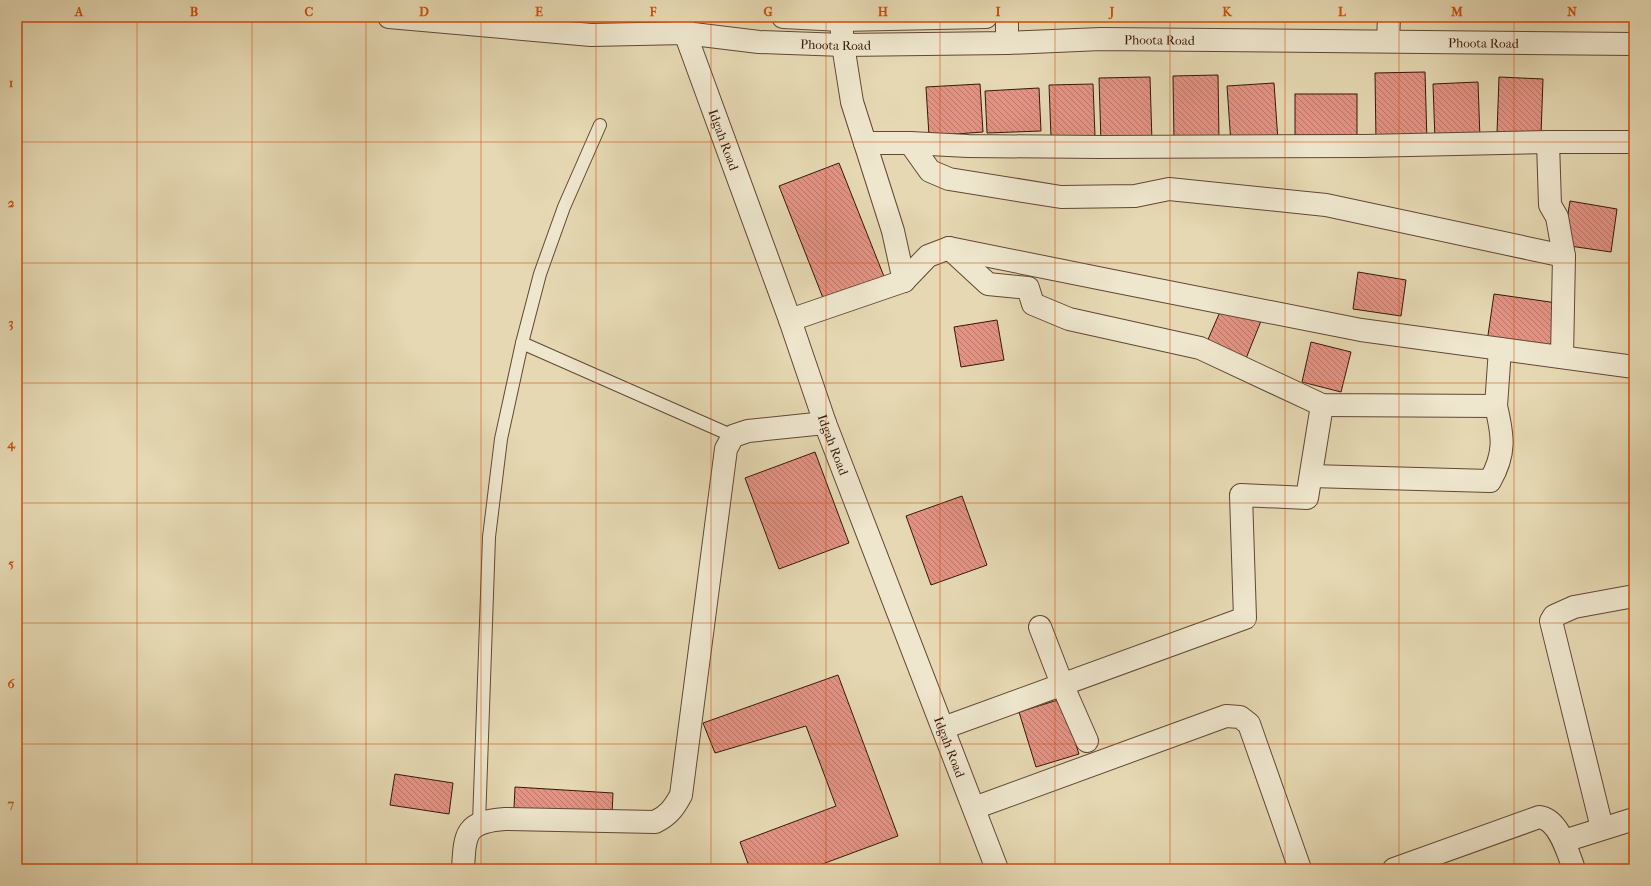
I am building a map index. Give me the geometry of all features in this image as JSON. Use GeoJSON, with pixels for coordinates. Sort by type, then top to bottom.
{"type":"FeatureCollection","features":[{"type":"Feature","properties":{"kind":"street","name":"Phoota Road"},"geometry":{"type":"LineString","coordinates":[[389,17],[591,35],[683,25],[747,41],[843,45],[1007,43],[1101,39],[1634,44]]}},
{"type":"Feature","properties":{"kind":"street","name":"Phoota Road"},"geometry":{"type":"LineString","coordinates":[[783,17],[841,20],[986,17]]}},
{"type":"Feature","properties":{"kind":"street"},"geometry":{"type":"LineString","coordinates":[[1007,17],[1007,43]]}},
{"type":"Feature","properties":{"kind":"street"},"geometry":{"type":"LineString","coordinates":[[1388,41],[1389,17]]}},
{"type":"Feature","properties":{"kind":"street"},"geometry":{"type":"LineString","coordinates":[[841,20],[843,45],[852,102],[893,231],[904,281]]}},
{"type":"Feature","properties":{"kind":"street","name":"Idgah Road"},"geometry":{"type":"LineString","coordinates":[[683,25],[790,320],[825,423],[997,869]]}},
{"type":"Feature","properties":{"kind":"street"},"geometry":{"type":"LineString","coordinates":[[865,143],[910,143],[968,146],[1115,147],[1364,146],[1548,142],[1634,142]]}},
{"type":"Feature","properties":{"kind":"street"},"geometry":{"type":"LineString","coordinates":[[1548,142],[1550,205],[1557,217],[1564,256],[1562,357]]}},
{"type":"Feature","properties":{"kind":"street"},"geometry":{"type":"LineString","coordinates":[[910,143],[930,170],[949,179],[1061,196],[1135,196],[1169,189],[1326,205],[1564,256]]}},
{"type":"Feature","properties":{"kind":"street"},"geometry":{"type":"LineString","coordinates":[[790,320],[904,281],[928,256],[949,248],[1113,282],[1361,330],[1634,367]]}},
{"type":"Feature","properties":{"kind":"street"},"geometry":{"type":"LineString","coordinates":[[949,248],[988,284],[1028,288],[1033,304],[1069,319],[1200,348],[1322,405],[1496,406]]}},
{"type":"Feature","properties":{"kind":"street"},"geometry":{"type":"LineString","coordinates":[[1311,476],[1490,481],[1498,467],[1503,442],[1496,406],[1500,349]]}},
{"type":"Feature","properties":{"kind":"street"},"geometry":{"type":"LineString","coordinates":[[943,728],[1245,618],[1241,495],[1307,498],[1322,405]]}},
{"type":"Feature","properties":{"kind":"street"},"geometry":{"type":"LineString","coordinates":[[463,869],[464,850],[468,835],[471,828],[479,823],[505,819],[655,822],[666,816],[676,806],[681,795],[726,449],[733,436],[748,431],[825,423]]}},
{"type":"Feature","properties":{"kind":"street"},"geometry":{"type":"LineString","coordinates":[[1602,828],[1551,621],[1554,616],[1574,607],[1634,596]]}},
{"type":"Feature","properties":{"kind":"street"},"geometry":{"type":"LineString","coordinates":[[1040,627],[1062,684],[1087,741]]}},
{"type":"Feature","properties":{"kind":"street"},"geometry":{"type":"LineString","coordinates":[[974,808],[1226,716],[1240,717],[1248,724],[1300,869]]}},
{"type":"Feature","properties":{"kind":"street"},"geometry":{"type":"LineString","coordinates":[[1394,869],[1539,817],[1548,820],[1564,841],[1574,869]]}},
{"type":"Feature","properties":{"kind":"street"},"geometry":{"type":"LineString","coordinates":[[1564,841],[1634,819]]}},
{"type":"Feature","properties":{"kind":"lane"},"geometry":{"type":"LineString","coordinates":[[479,823],[489,537],[501,439],[522,343],[542,266],[564,207],[600,125]]}},
{"type":"Feature","properties":{"kind":"lane"},"geometry":{"type":"LineString","coordinates":[[522,343],[733,436]]}},
{"type":"Feature","properties":{"kind":"building"},"geometry":{"type":"Polygon","coordinates":[[[1425,72],[1427,142],[1376,142],[1375,73],[1425,72]]]}},
{"type":"Feature","properties":{"kind":"building"},"geometry":{"type":"Polygon","coordinates":[[[1218,75],[1219,141],[1174,142],[1173,76],[1218,75]]]}},
{"type":"Feature","properties":{"kind":"building"},"geometry":{"type":"Polygon","coordinates":[[[1150,77],[1152,142],[1101,143],[1099,78],[1150,77]]]}},
{"type":"Feature","properties":{"kind":"building"},"geometry":{"type":"Polygon","coordinates":[[[1499,77],[1543,79],[1541,135],[1497,133],[1499,77]]]}},
{"type":"Feature","properties":{"kind":"building"},"geometry":{"type":"Polygon","coordinates":[[[1478,82],[1480,139],[1435,140],[1433,84],[1478,82]]]}},
{"type":"Feature","properties":{"kind":"building"},"geometry":{"type":"Polygon","coordinates":[[[1274,83],[1278,141],[1231,144],[1227,86],[1274,83]]]}},
{"type":"Feature","properties":{"kind":"building"},"geometry":{"type":"Polygon","coordinates":[[[980,84],[983,132],[929,136],[926,87],[980,84]]]}},
{"type":"Feature","properties":{"kind":"building"},"geometry":{"type":"Polygon","coordinates":[[[1093,84],[1095,136],[1051,137],[1049,85],[1093,84]]]}},
{"type":"Feature","properties":{"kind":"building"},"geometry":{"type":"Polygon","coordinates":[[[1039,88],[1041,131],[987,133],[985,91],[1039,88]]]}},
{"type":"Feature","properties":{"kind":"building"},"geometry":{"type":"Polygon","coordinates":[[[1295,94],[1357,94],[1357,135],[1295,135],[1295,94]]]}},
{"type":"Feature","properties":{"kind":"building"},"geometry":{"type":"Polygon","coordinates":[[[839,163],[885,279],[825,303],[779,186],[839,163]]]}},
{"type":"Feature","properties":{"kind":"building"},"geometry":{"type":"Polygon","coordinates":[[[1570,201],[1617,209],[1611,252],[1563,245],[1570,201]]]}},
{"type":"Feature","properties":{"kind":"building"},"geometry":{"type":"Polygon","coordinates":[[[1358,272],[1406,280],[1401,316],[1353,309],[1358,272]]]}},
{"type":"Feature","properties":{"kind":"building"},"geometry":{"type":"Polygon","coordinates":[[[1494,294],[1557,303],[1550,351],[1487,342],[1494,294]]]}},
{"type":"Feature","properties":{"kind":"building"},"geometry":{"type":"Polygon","coordinates":[[[1223,305],[1261,321],[1245,361],[1206,344],[1223,305]]]}},
{"type":"Feature","properties":{"kind":"building"},"geometry":{"type":"Polygon","coordinates":[[[997,320],[1004,360],[961,367],[954,327],[997,320]]]}},
{"type":"Feature","properties":{"kind":"building"},"geometry":{"type":"Polygon","coordinates":[[[1311,342],[1351,352],[1341,392],[1302,382],[1311,342]]]}},
{"type":"Feature","properties":{"kind":"building"},"geometry":{"type":"Polygon","coordinates":[[[815,452],[849,543],[779,569],[745,478],[815,452]]]}},
{"type":"Feature","properties":{"kind":"building"},"geometry":{"type":"Polygon","coordinates":[[[962,496],[987,565],[931,585],[906,516],[962,496]]]}},
{"type":"Feature","properties":{"kind":"building"},"geometry":{"type":"Polygon","coordinates":[[[838,675],[898,836],[809,869],[750,869],[740,842],[836,806],[806,726],[715,753],[703,723],[838,675]]]}},
{"type":"Feature","properties":{"kind":"building"},"geometry":{"type":"Polygon","coordinates":[[[1061,699],[1079,754],[1036,767],[1019,712],[1061,699]]]}},
{"type":"Feature","properties":{"kind":"building"},"geometry":{"type":"Polygon","coordinates":[[[395,774],[453,783],[449,814],[390,805],[395,774]]]}},
{"type":"Feature","properties":{"kind":"building"},"geometry":{"type":"Polygon","coordinates":[[[515,787],[613,793],[612,814],[514,808],[515,787]]]}}]}
